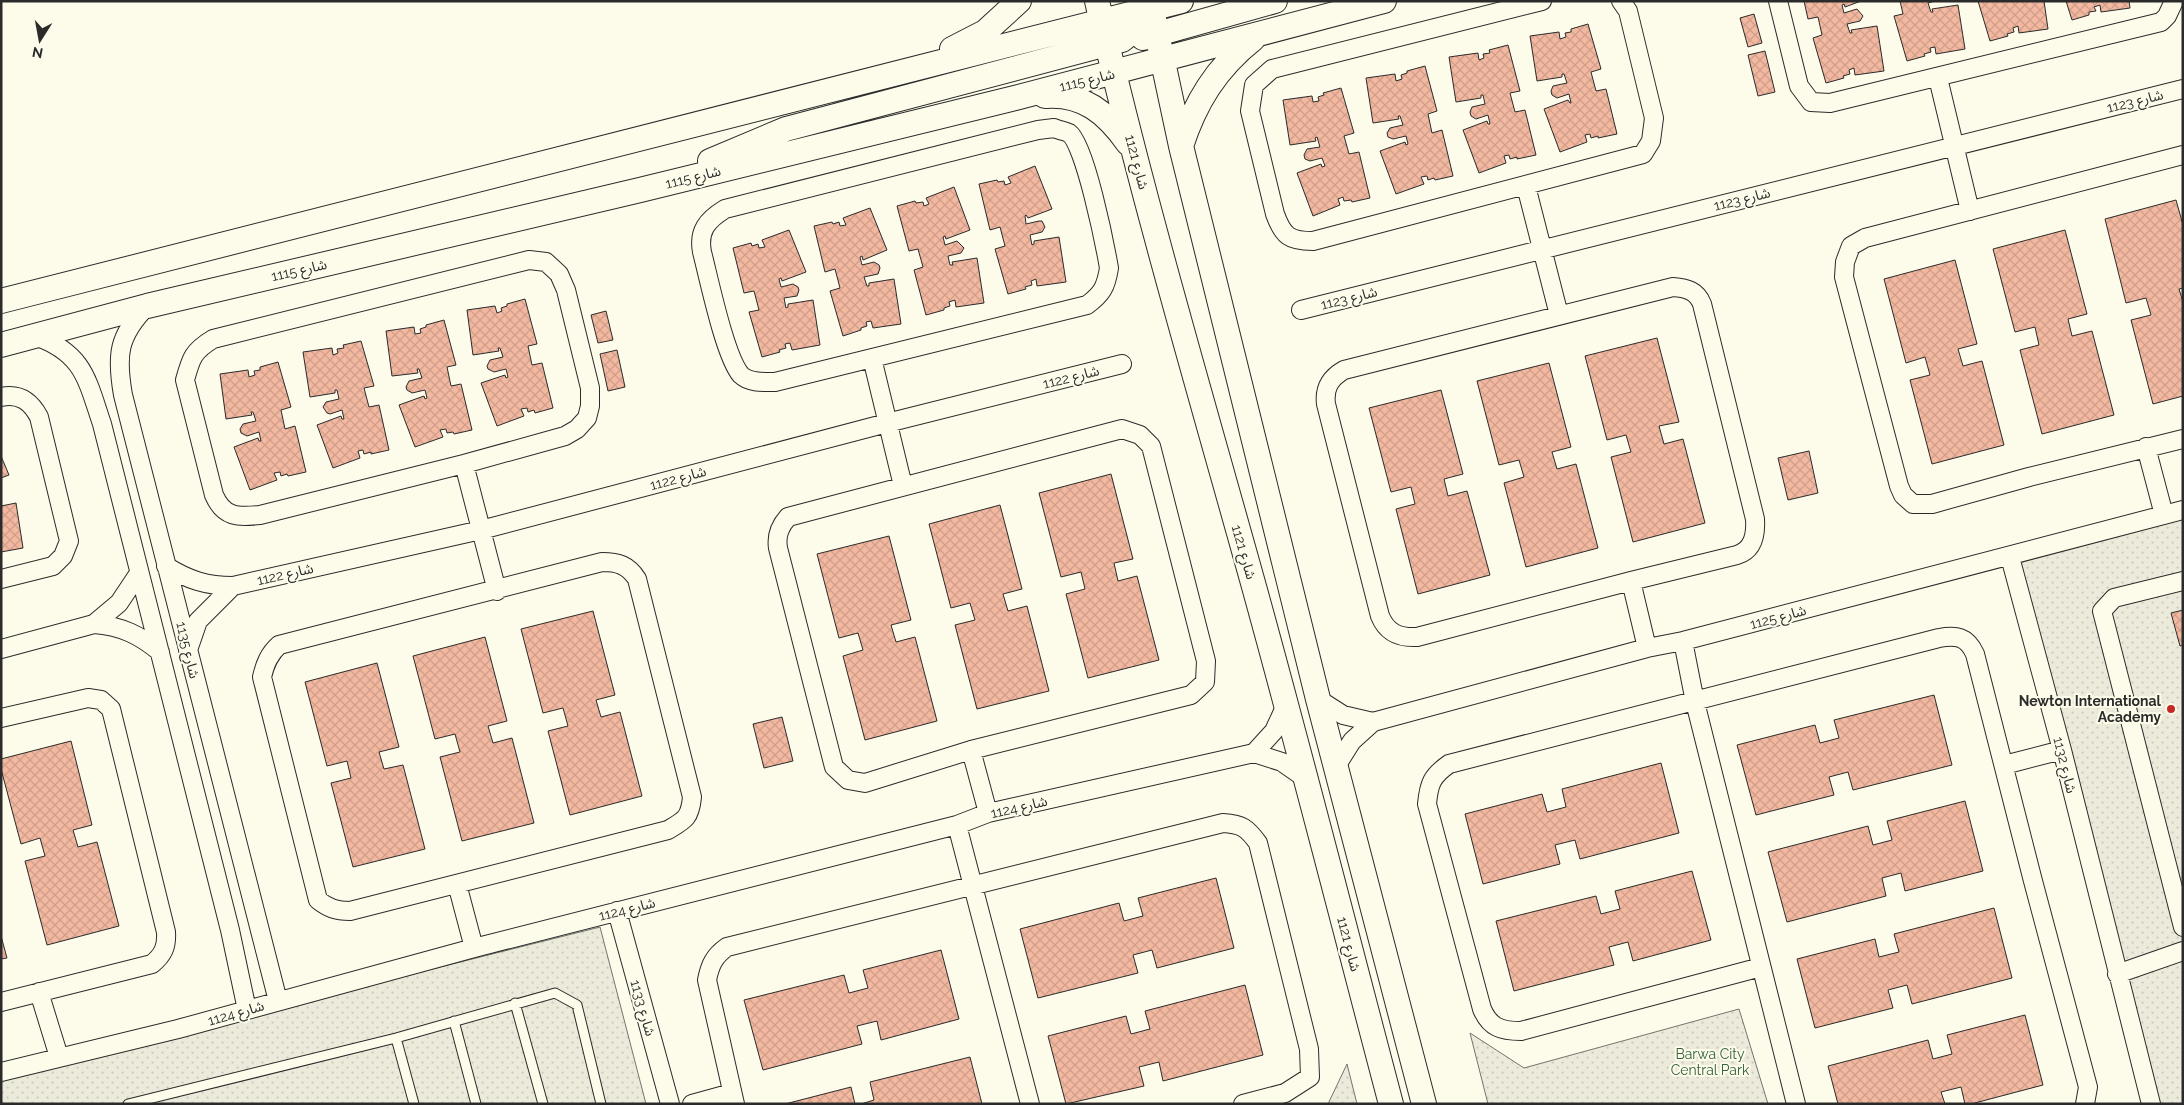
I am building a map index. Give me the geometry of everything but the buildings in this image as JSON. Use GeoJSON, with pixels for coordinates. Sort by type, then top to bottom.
{"type":"FeatureCollection","features":[{"type":"Feature","properties":{"kind":"street"},"geometry":{"type":"LineString","coordinates":[[920,66],[984,32],[1005,16],[1019,1]]}},
{"type":"Feature","properties":{"kind":"street"},"geometry":{"type":"LineString","coordinates":[[1,302],[920,66],[1099,11],[1181,1]]}},
{"type":"Feature","properties":{"kind":"street"},"geometry":{"type":"LineString","coordinates":[[1113,74],[1130,48],[1140,40],[1157,33],[1275,1]]}},
{"type":"Feature","properties":{"kind":"street","name":"شارع 1115"},"geometry":{"type":"LineString","coordinates":[[1,345],[147,306],[640,190],[1113,74],[1384,1]]}},
{"type":"Feature","properties":{"kind":"street"},"geometry":{"type":"LineString","coordinates":[[1542,1],[1272,69],[1254,85],[1250,111],[1279,226],[1286,236],[1300,241],[1313,241],[1643,154],[1651,141],[1654,118],[1628,11],[1621,1]]}},
{"type":"Feature","properties":{"kind":"street"},"geometry":{"type":"LineString","coordinates":[[1778,1],[1800,86],[1811,102],[1830,103],[2161,22],[2167,16],[2174,1]]}},
{"type":"Feature","properties":{"kind":"street"},"geometry":{"type":"LineString","coordinates":[[1150,5],[1181,146],[1335,768],[1424,1104]]}},
{"type":"Feature","properties":{"kind":"street"},"geometry":{"type":"LineString","coordinates":[[640,190],[786,129],[1122,40],[1143,23],[1150,5]]}},
{"type":"Feature","properties":{"kind":"street","name":"شارع 1121"},"geometry":{"type":"LineString","coordinates":[[1099,11],[1113,74],[1286,705],[1391,1104]]}},
{"type":"Feature","properties":{"kind":"street"},"geometry":{"type":"LineString","coordinates":[[1181,146],[1195,109],[1211,81],[1231,58],[1258,35]]}},
{"type":"Feature","properties":{"kind":"street"},"geometry":{"type":"LineString","coordinates":[[1938,78],[1970,211]]}},
{"type":"Feature","properties":{"kind":"street","name":"شارع 1123"},"geometry":{"type":"LineString","coordinates":[[1301,310],[2183,89]]}},
{"type":"Feature","properties":{"kind":"street"},"geometry":{"type":"LineString","coordinates":[[1016,98],[1057,96],[1072,98],[1094,106],[1119,129],[1134,151]]}},
{"type":"Feature","properties":{"kind":"street"},"geometry":{"type":"LineString","coordinates":[[1054,128],[1069,133],[1078,146],[1085,163],[1107,256],[1109,268],[1107,281],[1100,295],[1087,305],[872,358],[775,382],[759,382],[742,376],[731,360],[702,252],[700,242],[703,227],[713,216],[725,209],[1038,130],[1054,128]]}},
{"type":"Feature","properties":{"kind":"street"},"geometry":{"type":"LineString","coordinates":[[2183,155],[1865,238],[1851,246],[1845,262],[1844,277],[1902,495],[1913,504],[1925,505],[2183,439]]}},
{"type":"Feature","properties":{"kind":"street"},"geometry":{"type":"LineString","coordinates":[[1526,186],[1559,315]]}},
{"type":"Feature","properties":{"kind":"street"},"geometry":{"type":"LineString","coordinates":[[529,260],[546,262],[559,274],[566,290],[590,388],[590,406],[587,418],[577,429],[565,436],[464,464],[260,514],[242,516],[228,513],[219,506],[214,495],[187,393],[185,380],[190,362],[198,348],[213,339],[529,260]]}},
{"type":"Feature","properties":{"kind":"street"},"geometry":{"type":"LineString","coordinates":[[1673,287],[1692,291],[1699,296],[1702,304],[1755,520],[1754,536],[1749,548],[1743,553],[1631,581],[1417,637],[1406,638],[1396,635],[1386,627],[1380,616],[1326,404],[1328,383],[1333,377],[1344,370],[1559,315],[1673,287]]}},
{"type":"Feature","properties":{"kind":"street","name":"شارع 1135"},"geometry":{"type":"LineString","coordinates":[[147,306],[127,330],[120,346],[118,368],[123,395],[278,1000]]}},
{"type":"Feature","properties":{"kind":"street","name":"شارع 1135"},"geometry":{"type":"LineString","coordinates":[[35,336],[63,348],[75,359],[87,380],[102,424],[230,930],[247,1010]]}},
{"type":"Feature","properties":{"kind":"street"},"geometry":{"type":"LineString","coordinates":[[872,358],[902,486]]}},
{"type":"Feature","properties":{"kind":"street","name":"شارع 1122"},"geometry":{"type":"LineString","coordinates":[[166,566],[181,576],[198,583],[233,586],[482,530],[887,423],[1122,364]]}},
{"type":"Feature","properties":{"kind":"street"},"geometry":{"type":"LineString","coordinates":[[1,397],[21,398],[32,404],[39,417],[69,542],[63,556],[53,566],[1,579]]}},
{"type":"Feature","properties":{"kind":"street"},"geometry":{"type":"LineString","coordinates":[[1122,429],[1140,434],[1151,446],[1206,661],[1205,682],[1191,696],[971,750],[865,783],[848,780],[834,767],[778,548],[778,532],[788,517],[902,486],[1122,429]]}},
{"type":"Feature","properties":{"kind":"street"},"geometry":{"type":"LineString","coordinates":[[2146,447],[2164,515]]}},
{"type":"Feature","properties":{"kind":"street"},"geometry":{"type":"LineString","coordinates":[[464,464],[497,591]]}},
{"type":"Feature","properties":{"kind":"street","name":"شارع 1125"},"geometry":{"type":"LineString","coordinates":[[1318,699],[1343,716],[1373,722],[1647,648],[1683,641],[2010,557],[2183,510]]}},
{"type":"Feature","properties":{"kind":"street","name":"شارع 1132"},"geometry":{"type":"LineString","coordinates":[[2010,557],[2062,750],[2151,1104]]}},
{"type":"Feature","properties":{"kind":"street"},"geometry":{"type":"LineString","coordinates":[[602,562],[614,562],[625,566],[637,578],[692,797],[691,810],[685,819],[668,830],[457,884],[350,911],[332,909],[318,900],[262,677],[267,660],[272,651],[280,645],[497,591],[602,562]]}},
{"type":"Feature","properties":{"kind":"street"},"geometry":{"type":"LineString","coordinates":[[94,624],[118,603],[139,573]]}},
{"type":"Feature","properties":{"kind":"street"},"geometry":{"type":"LineString","coordinates":[[1631,581],[1647,648]]}},
{"type":"Feature","properties":{"kind":"street"},"geometry":{"type":"LineString","coordinates":[[2183,581],[2114,598],[2102,611],[2183,927]]}},
{"type":"Feature","properties":{"kind":"street"},"geometry":{"type":"LineString","coordinates":[[188,650],[198,621],[233,586]]}},
{"type":"Feature","properties":{"kind":"street"},"geometry":{"type":"LineString","coordinates":[[1,649],[94,624],[127,630],[145,639],[160,652]]}},
{"type":"Feature","properties":{"kind":"street"},"geometry":{"type":"LineString","coordinates":[[1761,967],[1522,1031],[1507,1031],[1494,1026],[1487,1020],[1482,1009],[1427,804],[1429,785],[1437,772],[1449,764],[1939,638],[1962,637],[1971,644],[1975,654],[2088,1087],[2085,1104]]}},
{"type":"Feature","properties":{"kind":"street"},"geometry":{"type":"LineString","coordinates":[[1683,641],[1695,702],[1796,1104]]}},
{"type":"Feature","properties":{"kind":"street"},"geometry":{"type":"LineString","coordinates":[[1,718],[88,698],[101,700],[111,709],[166,932],[166,943],[162,956],[152,964],[1,1002]]}},
{"type":"Feature","properties":{"kind":"street"},"geometry":{"type":"LineString","coordinates":[[1286,705],[1274,731],[1254,753],[1282,762],[1305,778]]}},
{"type":"Feature","properties":{"kind":"street","name":"شارع 1125"},"geometry":{"type":"LineString","coordinates":[[1335,768],[1352,742],[1373,722]]}},
{"type":"Feature","properties":{"kind":"street"},"geometry":{"type":"LineString","coordinates":[[971,750],[988,813]]}},
{"type":"Feature","properties":{"kind":"street"},"geometry":{"type":"LineString","coordinates":[[2004,765],[2062,750]]}},
{"type":"Feature","properties":{"kind":"street","name":"شارع 1124"},"geometry":{"type":"LineString","coordinates":[[1,1072],[178,1029],[278,1000],[474,948],[957,825],[988,813],[1254,753]]}},
{"type":"Feature","properties":{"kind":"street"},"geometry":{"type":"LineString","coordinates":[[692,1104],[733,1098],[707,980],[710,965],[717,953],[727,947],[1223,823],[1238,824],[1249,831],[1258,843],[1309,1049],[1310,1076],[1285,1093],[1243,1104]]}},
{"type":"Feature","properties":{"kind":"street"},"geometry":{"type":"LineString","coordinates":[[957,825],[1030,1104]]}},
{"type":"Feature","properties":{"kind":"street"},"geometry":{"type":"LineString","coordinates":[[457,884],[474,948]]}},
{"type":"Feature","properties":{"kind":"street","name":"شارع 1133"},"geometry":{"type":"LineString","coordinates":[[617,911],[670,1104]]}},
{"type":"Feature","properties":{"kind":"street"},"geometry":{"type":"LineString","coordinates":[[2117,974],[2183,951]]}},
{"type":"Feature","properties":{"kind":"street"},"geometry":{"type":"LineString","coordinates":[[39,992],[59,1057]]}},
{"type":"Feature","properties":{"kind":"lane"},"geometry":{"type":"LineString","coordinates":[[128,1104],[396,1038],[555,993],[577,1005],[601,1104]]}},
{"type":"Feature","properties":{"kind":"lane"},"geometry":{"type":"LineString","coordinates":[[515,1003],[543,1104]]}},
{"type":"Feature","properties":{"kind":"lane"},"geometry":{"type":"LineString","coordinates":[[454,1021],[476,1104]]}},
{"type":"Feature","properties":{"kind":"lane"},"geometry":{"type":"LineString","coordinates":[[396,1038],[414,1104]]}},
{"type":"Feature","properties":{"kind":"green space"},"geometry":{"type":"Polygon","coordinates":[[[2183,518],[2183,1104],[2160,1104],[2010,557],[2183,518]]]}},
{"type":"Feature","properties":{"kind":"green space"},"geometry":{"type":"Polygon","coordinates":[[[600,927],[646,1104],[1,1104],[1,1077],[600,927]]]}},
{"type":"Feature","properties":{"kind":"green space","name":"Barwa City Central Park"},"geometry":{"type":"Polygon","coordinates":[[[1739,1009],[1768,1104],[1488,1104],[1470,1033],[1524,1068],[1739,1009]]]}},
{"type":"Feature","properties":{"kind":"green space"},"geometry":{"type":"Polygon","coordinates":[[[1347,1064],[1357,1104],[1328,1104],[1347,1064]]]}},
{"type":"Feature","properties":{"kind":"place","name":"Newton International Academy"},"geometry":{"type":"Point","coordinates":[2171,709]}}]}
